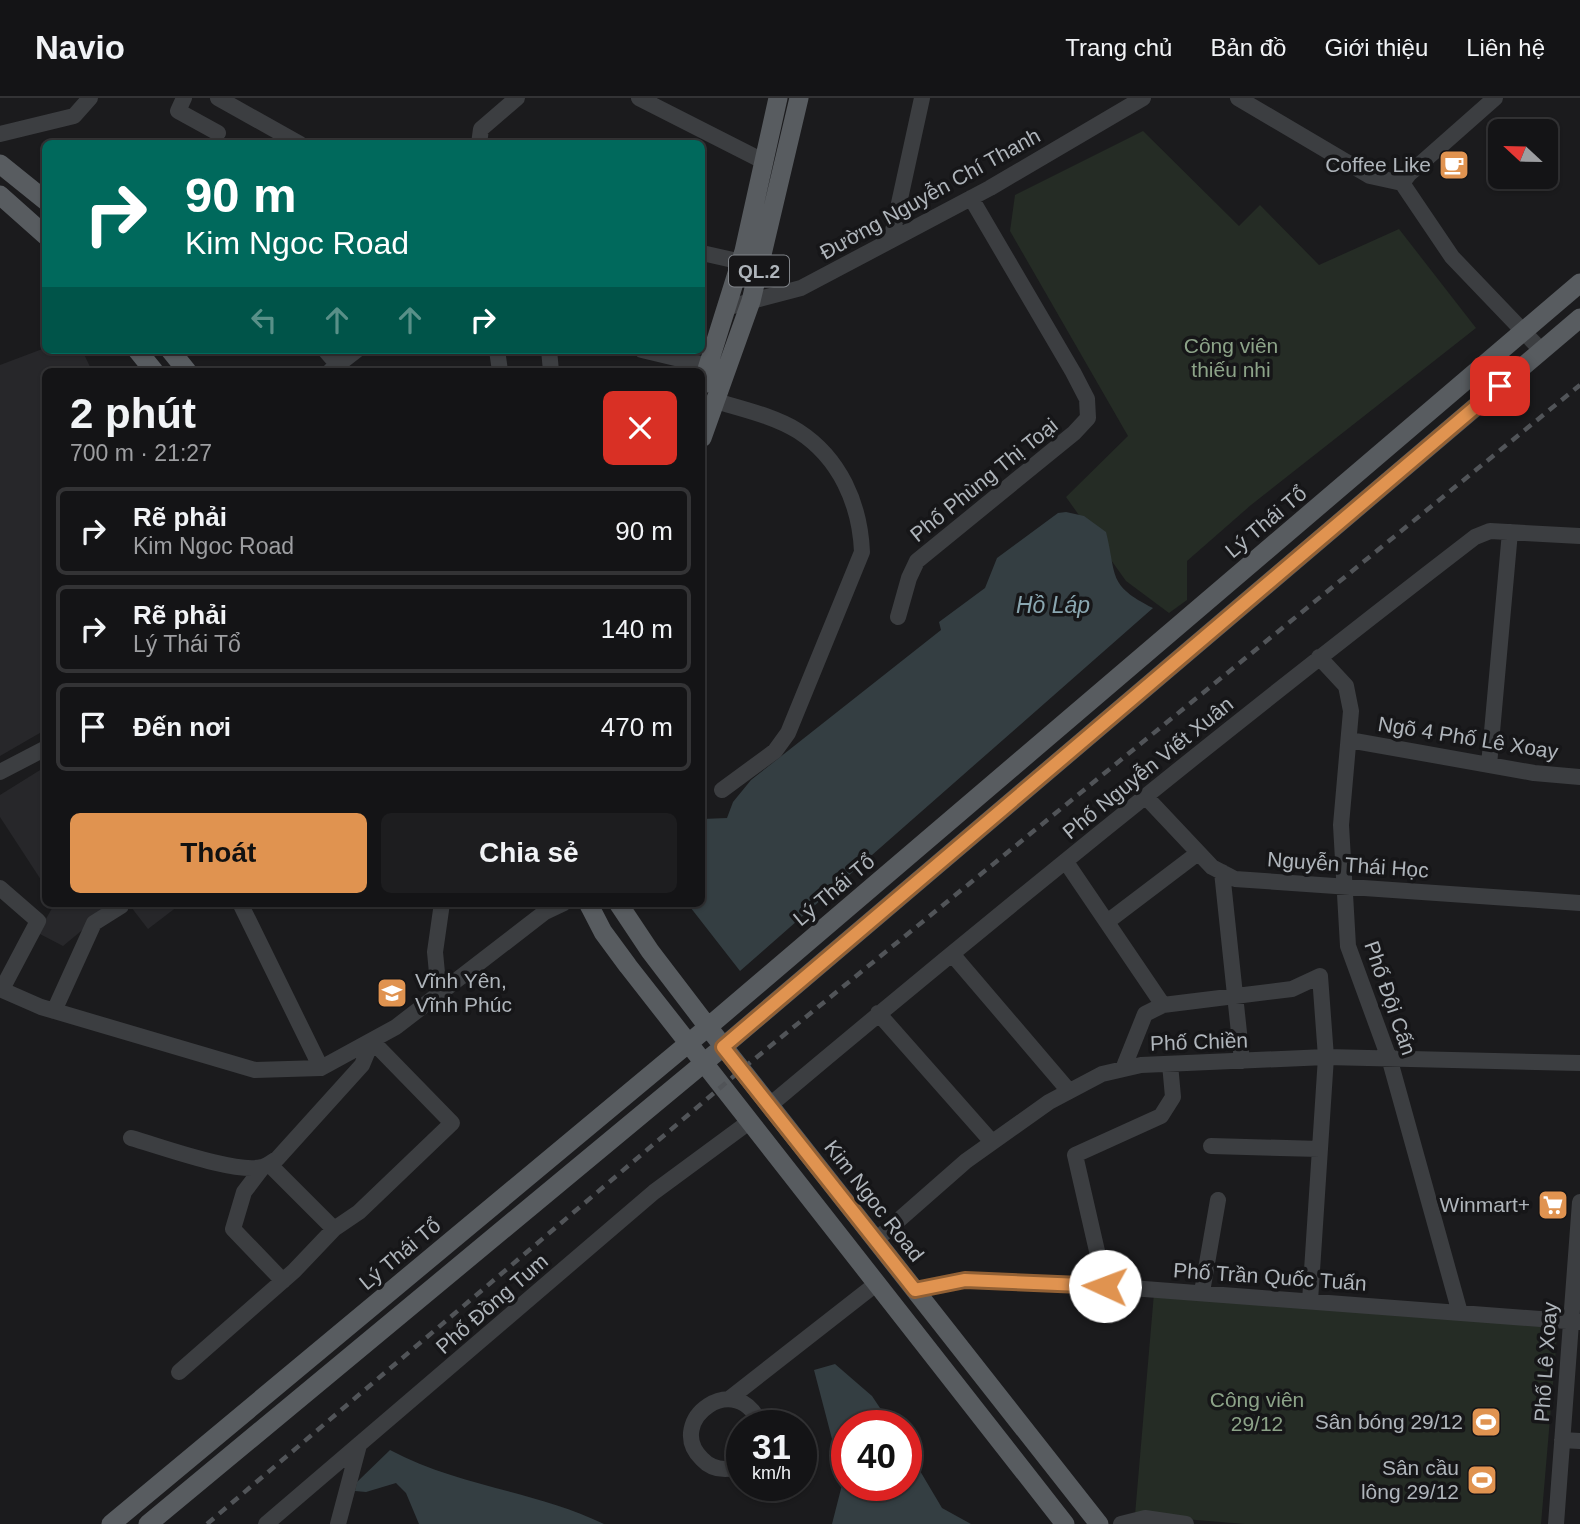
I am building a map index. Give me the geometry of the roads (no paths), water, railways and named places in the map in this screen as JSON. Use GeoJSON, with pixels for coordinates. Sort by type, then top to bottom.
{"type":"FeatureCollection","features":[{"type":"Feature","properties":{"kind":"main road","name":"QL.2"},"geometry":{"type":"LineString","coordinates":[[705,377],[741,262],[778,98]]}},
{"type":"Feature","properties":{"kind":"main road","name":"QL.2"},"geometry":{"type":"LineString","coordinates":[[705,430],[751,301],[799,98]]}},
{"type":"Feature","properties":{"kind":"main road"},"geometry":{"type":"LineString","coordinates":[[0,164],[42,198]]}},
{"type":"Feature","properties":{"kind":"main road"},"geometry":{"type":"LineString","coordinates":[[0,195],[42,232]]}},
{"type":"Feature","properties":{"kind":"main road","name":"Lý Thái Tổ"},"geometry":{"type":"LineString","coordinates":[[111,1524],[688,1044],[1580,284]]}},
{"type":"Feature","properties":{"kind":"main road"},"geometry":{"type":"LineString","coordinates":[[148,1524],[703,1064],[1580,318]]}},
{"type":"Feature","properties":{"kind":"main road"},"geometry":{"type":"LineString","coordinates":[[140,354],[152,368]]}},
{"type":"Feature","properties":{"kind":"main road"},"geometry":{"type":"LineString","coordinates":[[173,354],[185,368]]}},
{"type":"Feature","properties":{"kind":"main road"},"geometry":{"type":"LineString","coordinates":[[590,907],[603,932],[703,1064],[1065,1524]]}},
{"type":"Feature","properties":{"kind":"main road","name":"Kim Ngoc Road"},"geometry":{"type":"LineString","coordinates":[[621,907],[650,951],[723,1047],[1099,1524]]}},
{"type":"Feature","properties":{"kind":"street"},"geometry":{"type":"LineString","coordinates":[[0,134],[74,116],[90,98]]}},
{"type":"Feature","properties":{"kind":"street"},"geometry":{"type":"LineString","coordinates":[[184,98],[178,111],[218,133]]}},
{"type":"Feature","properties":{"kind":"street"},"geometry":{"type":"LineString","coordinates":[[218,98],[293,140]]}},
{"type":"Feature","properties":{"kind":"street"},"geometry":{"type":"LineString","coordinates":[[480,140],[481,129],[517,98]]}},
{"type":"Feature","properties":{"kind":"street"},"geometry":{"type":"LineString","coordinates":[[639,98],[765,162]]}},
{"type":"Feature","properties":{"kind":"street"},"geometry":{"type":"LineString","coordinates":[[891,240],[922,98]]}},
{"type":"Feature","properties":{"kind":"street","name":"Đường Nguyễn Chí Thanh"},"geometry":{"type":"LineString","coordinates":[[729,307],[801,288],[971,198],[1143,98]]}},
{"type":"Feature","properties":{"kind":"street"},"geometry":{"type":"LineString","coordinates":[[1238,98],[1370,176],[1402,183],[1452,257],[1542,351]]}},
{"type":"Feature","properties":{"kind":"street"},"geometry":{"type":"LineString","coordinates":[[1402,183],[1495,98]]}},
{"type":"Feature","properties":{"kind":"street","name":"Phố Phùng Thị Toại"},"geometry":{"type":"LineString","coordinates":[[898,617],[909,578],[917,561],[1074,433],[1088,418],[1087,399],[1083,390],[971,198]]}},
{"type":"Feature","properties":{"kind":"street"},"geometry":{"type":"LineString","coordinates":[[705,254],[741,262]]}},
{"type":"Feature","properties":{"kind":"street"},"geometry":{"type":"LineString","coordinates":[[334,368],[351,354]]}},
{"type":"Feature","properties":{"kind":"street"},"geometry":{"type":"LineString","coordinates":[[659,354],[709,366]]}},
{"type":"Feature","properties":{"kind":"street"},"geometry":{"type":"LineString","coordinates":[[716,401],[799,431],[830,460],[843,478],[861,524],[862,552],[788,733],[775,751],[722,789]]}},
{"type":"Feature","properties":{"kind":"street","name":"Phố Nguyễn Viết Xuân"},"geometry":{"type":"LineString","coordinates":[[770,1105],[878,1013],[1319,657],[1475,537],[1490,531],[1580,536]]}},
{"type":"Feature","properties":{"kind":"street"},"geometry":{"type":"LineString","coordinates":[[1489,765],[1510,532]]}},
{"type":"Feature","properties":{"kind":"street","name":"Phố Đội Cấn"},"geometry":{"type":"LineString","coordinates":[[1319,657],[1346,686],[1351,710],[1341,825],[1348,946],[1390,1061],[1460,1313]]}},
{"type":"Feature","properties":{"kind":"street","name":"Ngõ 4 Phố Lê Xoay"},"geometry":{"type":"LineString","coordinates":[[1349,740],[1489,765],[1580,777]]}},
{"type":"Feature","properties":{"kind":"street"},"geometry":{"type":"LineString","coordinates":[[0,772],[42,750]]}},
{"type":"Feature","properties":{"kind":"street","name":"Nguyễn Thái Học"},"geometry":{"type":"LineString","coordinates":[[1146,797],[1212,867],[1236,879],[1580,903]]}},
{"type":"Feature","properties":{"kind":"street"},"geometry":{"type":"LineString","coordinates":[[1107,922],[1198,853]]}},
{"type":"Feature","properties":{"kind":"street"},"geometry":{"type":"LineString","coordinates":[[1066,862],[1163,1005]]}},
{"type":"Feature","properties":{"kind":"street"},"geometry":{"type":"LineString","coordinates":[[1222,872],[1242,1061]]}},
{"type":"Feature","properties":{"kind":"street"},"geometry":{"type":"LineString","coordinates":[[0,888],[38,921],[1,989],[54,1011],[255,1070],[321,1068],[372,1041],[396,1027],[545,912],[556,907]]}},
{"type":"Feature","properties":{"kind":"street"},"geometry":{"type":"LineString","coordinates":[[54,1011],[94,923],[119,907]]}},
{"type":"Feature","properties":{"kind":"street"},"geometry":{"type":"LineString","coordinates":[[242,907],[321,1068]]}},
{"type":"Feature","properties":{"kind":"street"},"geometry":{"type":"LineString","coordinates":[[439,994],[435,952],[441,907]]}},
{"type":"Feature","properties":{"kind":"street"},"geometry":{"type":"LineString","coordinates":[[952,954],[1069,1091]]}},
{"type":"Feature","properties":{"kind":"street"},"geometry":{"type":"LineString","coordinates":[[1123,1069],[1145,1014],[1163,1005],[1292,989],[1320,976],[1326,1057],[1310,1301]]}},
{"type":"Feature","properties":{"kind":"street"},"geometry":{"type":"LineString","coordinates":[[878,1013],[992,1143]]}},
{"type":"Feature","properties":{"kind":"street"},"geometry":{"type":"LineString","coordinates":[[283,1281],[233,1229],[244,1192],[266,1165],[277,1159],[362,1065],[372,1041]]}},
{"type":"Feature","properties":{"kind":"street"},"geometry":{"type":"LineString","coordinates":[[179,1372],[283,1281],[334,1229],[359,1212],[452,1123],[372,1041]]}},
{"type":"Feature","properties":{"kind":"street","name":"Phố Chiền"},"geometry":{"type":"LineString","coordinates":[[876,1240],[966,1161],[1069,1091],[1102,1074],[1170,1064],[1326,1057],[1390,1061],[1465,1058],[1580,1063]]}},
{"type":"Feature","properties":{"kind":"street"},"geometry":{"type":"LineString","coordinates":[[1105,1286],[1074,1155],[1161,1116],[1173,1097],[1170,1064]]}},
{"type":"Feature","properties":{"kind":"street","name":"Phố Đồng Tum"},"geometry":{"type":"LineString","coordinates":[[267,1524],[654,1192],[749,1122]]}},
{"type":"Feature","properties":{"kind":"street"},"geometry":{"type":"LineString","coordinates":[[131,1138],[223,1164],[266,1165],[334,1229]]}},
{"type":"Feature","properties":{"kind":"street"},"geometry":{"type":"LineString","coordinates":[[1211,1146],[1320,1150]]}},
{"type":"Feature","properties":{"kind":"street"},"geometry":{"type":"LineString","coordinates":[[1202,1292],[1218,1200]]}},
{"type":"Feature","properties":{"kind":"street","name":"Phố Lê Xoay"},"geometry":{"type":"LineString","coordinates":[[1556,1524],[1575,1322],[1580,1202]]}},
{"type":"Feature","properties":{"kind":"street","name":"Phố Trần Quốc Tuấn"},"geometry":{"type":"LineString","coordinates":[[915,1290],[965,1280],[1105,1286],[1575,1322]]}},
{"type":"Feature","properties":{"kind":"street"},"geometry":{"type":"LineString","coordinates":[[726,1468],[718,1469],[707,1464],[692,1444],[694,1421],[699,1412],[708,1404],[729,1399],[876,1284]]}},
{"type":"Feature","properties":{"kind":"street"},"geometry":{"type":"LineString","coordinates":[[729,1399],[752,1410]]}},
{"type":"Feature","properties":{"kind":"street"},"geometry":{"type":"LineString","coordinates":[[1562,1440],[1580,1441]]}},
{"type":"Feature","properties":{"kind":"street"},"geometry":{"type":"LineString","coordinates":[[338,1524],[359,1445]]}},
{"type":"Feature","properties":{"kind":"street"},"geometry":{"type":"LineString","coordinates":[[1121,1524],[1147,1521],[1186,1524]]}},
{"type":"Feature","properties":{"kind":"water","name":"Hồ Láp"},"geometry":{"type":"Polygon","coordinates":[[[1058,513],[1084,516],[1106,532],[1116,578],[1128,593],[1153,608],[740,971],[690,907],[705,907],[705,819],[727,818],[733,802],[751,780],[941,630],[939,622],[985,588],[997,558],[1058,513]]]}},
{"type":"Feature","properties":{"kind":"water"},"geometry":{"type":"Polygon","coordinates":[[[835,1364],[872,1396],[881,1410],[831,1410],[831,1435],[814,1370],[835,1364]]]}},
{"type":"Feature","properties":{"kind":"water"},"geometry":{"type":"Polygon","coordinates":[[[390,1450],[443,1472],[551,1503],[604,1524],[419,1524],[406,1493],[396,1483],[366,1492],[355,1491],[357,1482],[390,1450]]]}},
{"type":"Feature","properties":{"kind":"water"},"geometry":{"type":"Polygon","coordinates":[[[922,1474],[942,1508],[971,1524],[832,1524],[838,1501],[922,1501],[922,1474]]]}},
{"type":"Feature","properties":{"kind":"railway"},"geometry":{"type":"LineString","coordinates":[[207,1524],[741,1070],[1580,385]]}},
{"type":"Feature","properties":{"kind":"place","name":"Coffee Like"},"geometry":{"type":"Point","coordinates":[1454,165]}},
{"type":"Feature","properties":{"kind":"place","name":"Vĩnh Yên, Vĩnh Phúc"},"geometry":{"type":"Point","coordinates":[392,993]}},
{"type":"Feature","properties":{"kind":"place","name":"Winmart+"},"geometry":{"type":"Point","coordinates":[1553,1205]}},
{"type":"Feature","properties":{"kind":"place","name":"Sân bóng 29/12"},"geometry":{"type":"Point","coordinates":[1486,1422]}},
{"type":"Feature","properties":{"kind":"place","name":"Sân cầu lông 29/12"},"geometry":{"type":"Point","coordinates":[1482,1480]}},
{"type":"Feature","properties":{"kind":"park label","name":"Công viên thiếu nhi"},"geometry":{"type":"Point","coordinates":[1231,358]}},
{"type":"Feature","properties":{"kind":"park label","name":"Công viên 29/12"},"geometry":{"type":"Point","coordinates":[1257,1412]}}]}
